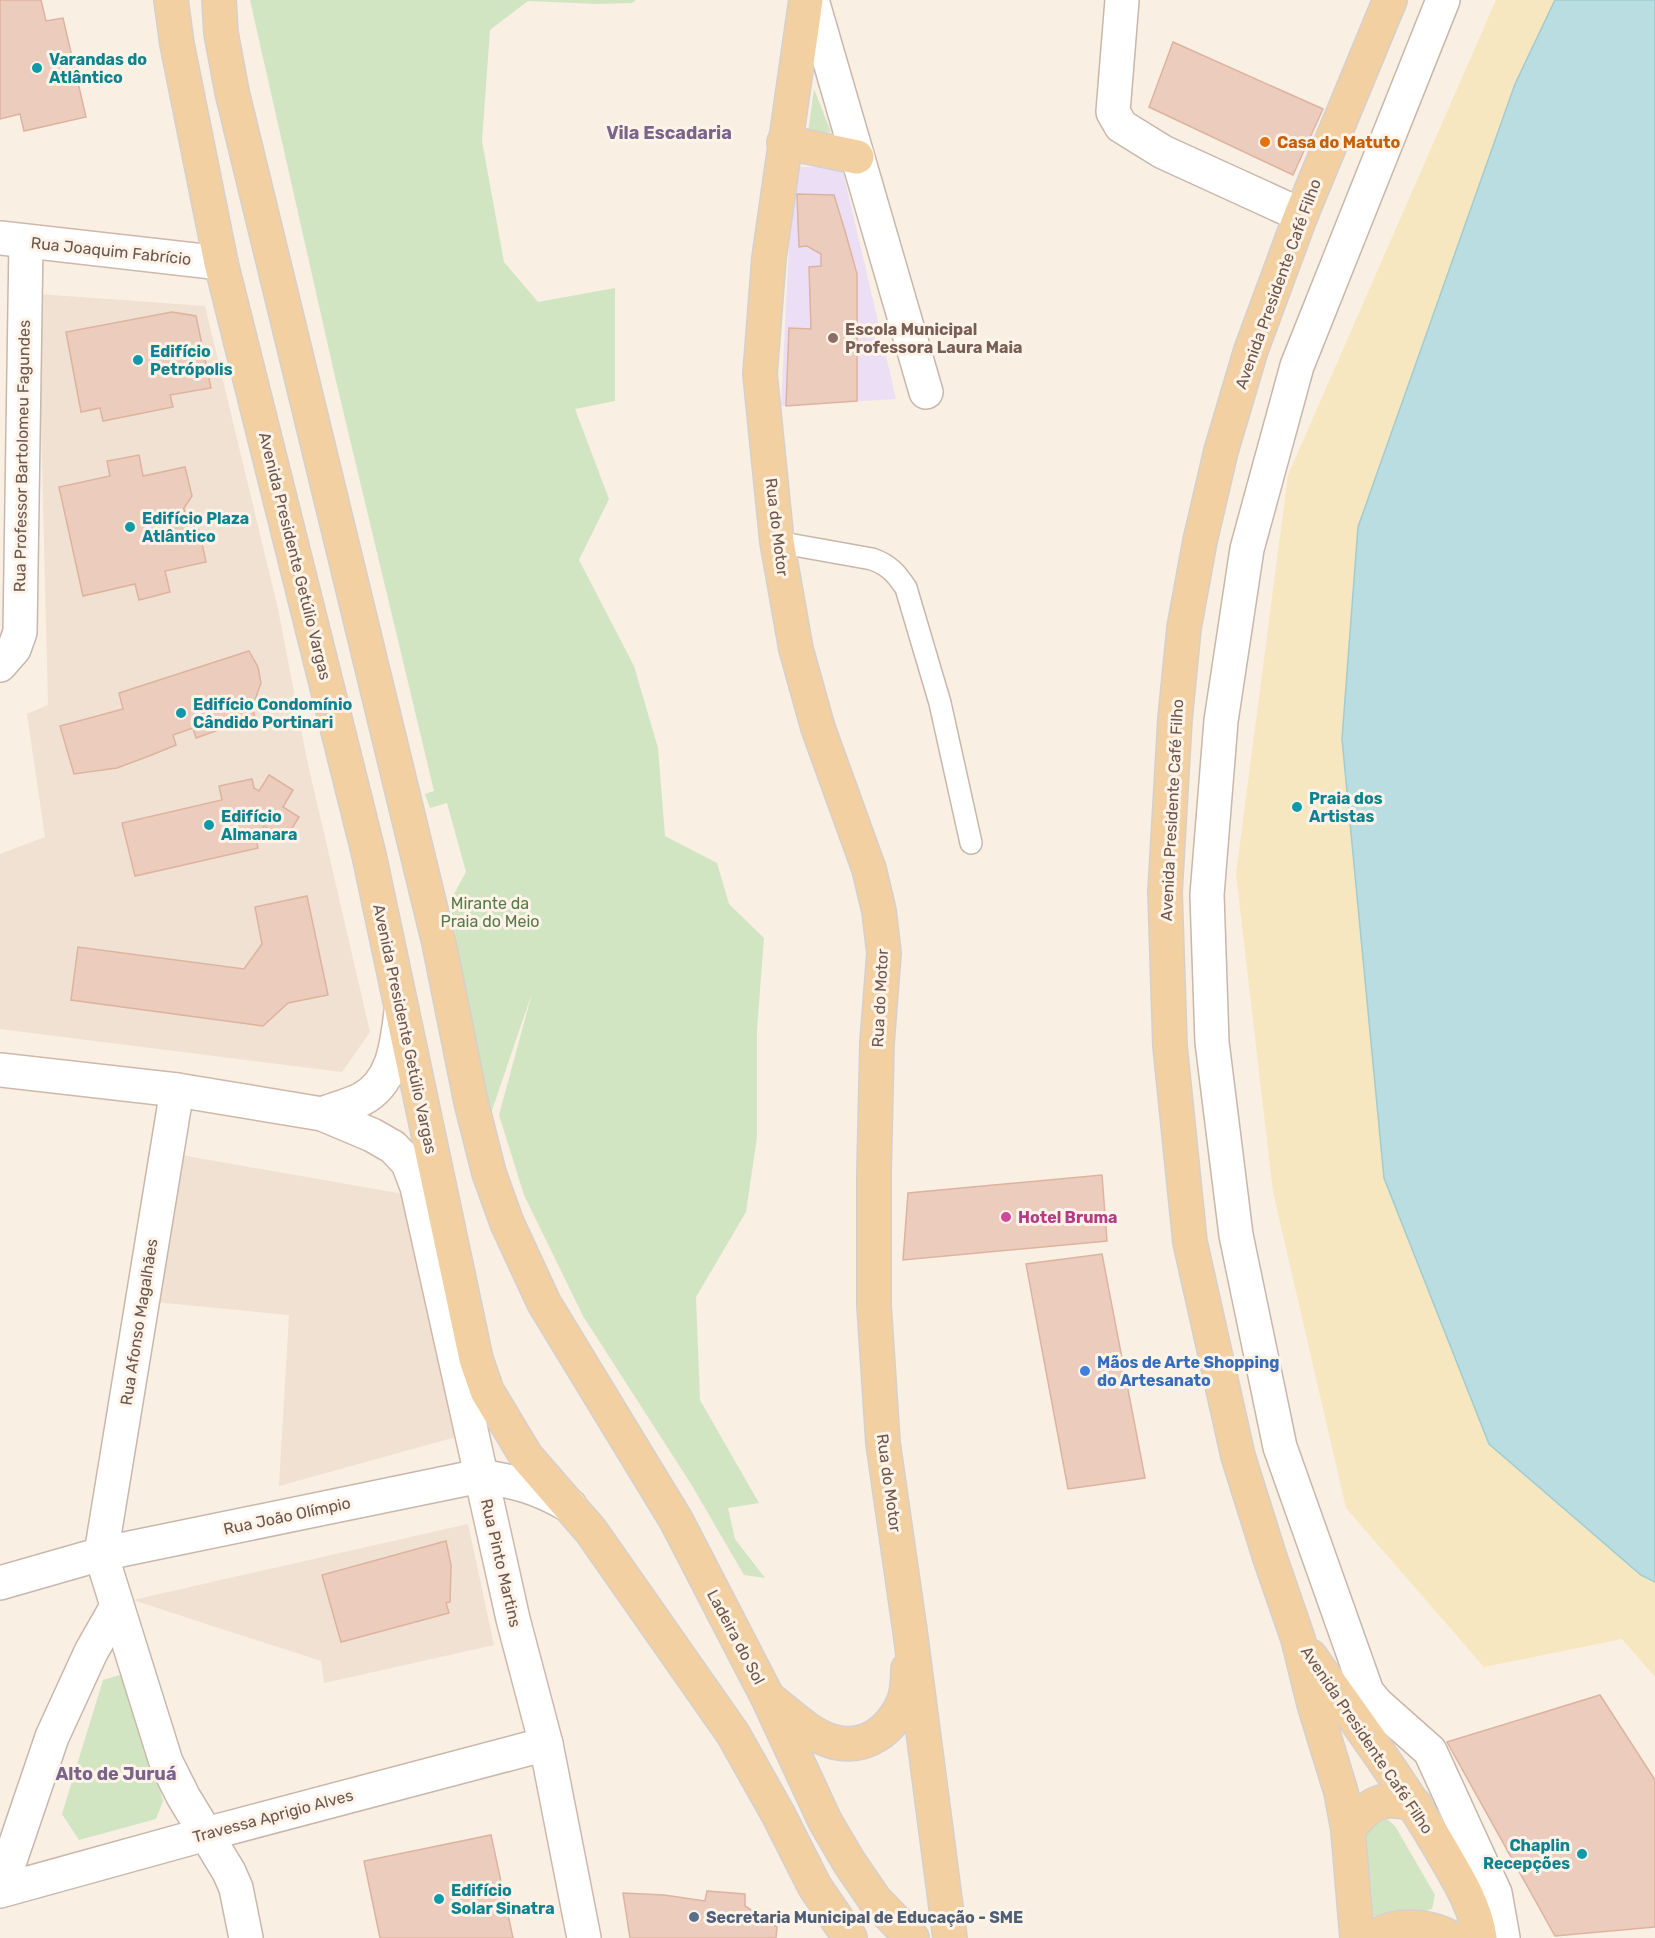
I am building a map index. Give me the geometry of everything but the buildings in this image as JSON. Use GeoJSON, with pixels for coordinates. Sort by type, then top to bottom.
{"type":"FeatureCollection","features":[{"type":"Feature","properties":{"kind":"main road","name":"Avenida Presidente Getúlio Vargas"},"geometry":{"type":"LineString","coordinates":[[171,0],[185,90],[221,262],[369,855],[476,1359],[487,1391],[526,1456],[572,1506]]}},
{"type":"Feature","properties":{"kind":"main road","name":"Ladeira do Sol"},"geometry":{"type":"LineString","coordinates":[[219,0],[221,33],[232,92],[437,932],[471,1102],[486,1163],[511,1233],[544,1302],[669,1509],[768,1698],[825,1821],[875,1900],[912,1938]]}},
{"type":"Feature","properties":{"kind":"main road","name":"Rua do Motor"},"geometry":{"type":"LineString","coordinates":[[806,0],[769,258],[760,374],[777,542],[796,649],[818,728],[869,869],[879,911],[884,953],[877,1043],[874,1305],[883,1443],[950,1938]]}},
{"type":"Feature","properties":{"kind":"main road","name":"Avenida Presidente Café Filho"},"geometry":{"type":"LineString","coordinates":[[1357,1938],[1348,1830],[1341,1792],[1314,1704],[1298,1639],[1238,1456],[1190,1242],[1170,1046],[1165,891],[1174,719],[1185,628],[1200,541],[1221,451],[1251,350],[1301,215],[1390,0]]}},
{"type":"Feature","properties":{"kind":"main road"},"geometry":{"type":"LineString","coordinates":[[784,142],[857,157]]}},
{"type":"Feature","properties":{"kind":"main road"},"geometry":{"type":"LineString","coordinates":[[572,1506],[734,1734],[815,1887],[850,1938]]}},
{"type":"Feature","properties":{"kind":"main road"},"geometry":{"type":"LineString","coordinates":[[768,1698],[813,1731],[833,1742],[853,1745],[874,1739],[892,1722],[904,1700],[910,1631]]}},
{"type":"Feature","properties":{"kind":"main road","name":"Avenida Presidente Café Filho"},"geometry":{"type":"LineString","coordinates":[[1298,1639],[1415,1804],[1468,1896],[1477,1919],[1480,1938]]}},
{"type":"Feature","properties":{"kind":"main road"},"geometry":{"type":"LineString","coordinates":[[1348,1830],[1364,1811],[1379,1802],[1400,1800],[1415,1804]]}},
{"type":"Feature","properties":{"kind":"main road"},"geometry":{"type":"LineString","coordinates":[[1373,1938],[1402,1927],[1428,1928],[1452,1938]]}},
{"type":"Feature","properties":{"kind":"street"},"geometry":{"type":"LineString","coordinates":[[812,0],[926,392]]}},
{"type":"Feature","properties":{"kind":"street"},"geometry":{"type":"LineString","coordinates":[[1122,0],[1113,112],[1121,126],[1163,152],[1301,215]]}},
{"type":"Feature","properties":{"kind":"street"},"geometry":{"type":"LineString","coordinates":[[1443,0],[1297,366],[1247,549],[1221,721],[1207,895],[1212,1042],[1236,1235],[1280,1447],[1367,1692],[1377,1704],[1430,1750],[1495,1893],[1503,1938]]}},
{"type":"Feature","properties":{"kind":"street","name":"Rua Joaquim Fabrício"},"geometry":{"type":"LineString","coordinates":[[13,240],[221,262]]}},
{"type":"Feature","properties":{"kind":"street","name":"Rua Professor Bartolomeu Fagundes"},"geometry":{"type":"LineString","coordinates":[[0,665],[14,649],[20,632],[13,240]]}},
{"type":"Feature","properties":{"kind":"street"},"geometry":{"type":"LineString","coordinates":[[322,1114],[362,1099],[379,1084],[395,1056],[401,1011]]}},
{"type":"Feature","properties":{"kind":"street","name":"Rua Pinto Martins"},"geometry":{"type":"LineString","coordinates":[[0,1071],[177,1090],[322,1114],[372,1135],[393,1147],[408,1163],[417,1188],[513,1619],[546,1744],[584,1938]]}},
{"type":"Feature","properties":{"kind":"street","name":"Rua Afonso Magalhães"},"geometry":{"type":"LineString","coordinates":[[101,1554],[177,1090]]}},
{"type":"Feature","properties":{"kind":"street","name":"Rua João Olímpio"},"geometry":{"type":"LineString","coordinates":[[0,1583],[101,1554],[480,1476],[526,1485],[547,1492],[572,1506]]}},
{"type":"Feature","properties":{"kind":"street"},"geometry":{"type":"LineString","coordinates":[[101,1554],[166,1762],[236,1888],[246,1938]]}},
{"type":"Feature","properties":{"kind":"street"},"geometry":{"type":"LineString","coordinates":[[0,1890],[52,1737],[91,1652],[116,1608]]}},
{"type":"Feature","properties":{"kind":"street","name":"Travessa Aprigio Alves"},"geometry":{"type":"LineString","coordinates":[[0,1890],[546,1744]]}},
{"type":"Feature","properties":{"kind":"lane"},"geometry":{"type":"LineString","coordinates":[[777,542],[872,559],[886,564],[896,572],[906,588],[940,703],[971,843]]}},
{"type":"Feature","properties":{"kind":"shaded area","name":"Escola Municipal Professora Laura Maia"},"geometry":{"type":"Polygon","coordinates":[[[793,167],[842,167],[896,399],[781,406],[793,167]]]}},
{"type":"Feature","properties":{"kind":"shaded area"},"geometry":{"type":"Polygon","coordinates":[[[38,294],[205,306],[278,609],[307,760],[370,1032],[342,1072],[0,1029],[0,854],[45,837],[27,714],[48,705],[38,294]]]}},
{"type":"Feature","properties":{"kind":"shaded area"},"geometry":{"type":"Polygon","coordinates":[[[181,1155],[403,1194],[463,1435],[279,1486],[289,1315],[154,1302],[181,1155]]]}},
{"type":"Feature","properties":{"kind":"shaded area"},"geometry":{"type":"Polygon","coordinates":[[[468,1524],[494,1645],[324,1683],[321,1661],[133,1600],[468,1524]]]}},
{"type":"Feature","properties":{"kind":"green space","name":"Mirante da Praia do Meio"},"geometry":{"type":"Polygon","coordinates":[[[250,0],[636,0],[632,3],[598,4],[528,1],[490,30],[482,141],[504,262],[538,302],[615,288],[615,401],[575,409],[609,499],[579,560],[634,666],[658,748],[665,836],[717,863],[729,904],[764,938],[757,1029],[757,1137],[746,1212],[696,1297],[700,1400],[759,1503],[728,1508],[735,1539],[765,1578],[744,1575],[691,1484],[583,1316],[524,1195],[499,1115],[532,993],[488,1122],[450,901],[466,872],[447,803],[430,808],[425,794],[434,791],[336,381],[250,0]]]}},
{"type":"Feature","properties":{"kind":"green space"},"geometry":{"type":"Polygon","coordinates":[[[814,89],[831,132],[808,133],[814,89]]]}},
{"type":"Feature","properties":{"kind":"green space"},"geometry":{"type":"Polygon","coordinates":[[[130,1672],[163,1801],[156,1819],[79,1840],[62,1814],[103,1680],[130,1672]]]}},
{"type":"Feature","properties":{"kind":"green space"},"geometry":{"type":"Polygon","coordinates":[[[1386,1818],[1395,1826],[1435,1895],[1432,1909],[1397,1916],[1379,1917],[1363,1914],[1363,1829],[1367,1823],[1386,1818]]]}},
{"type":"Feature","properties":{"kind":"sand"},"geometry":{"type":"Polygon","coordinates":[[[1496,0],[1555,0],[1515,84],[1489,1444],[1641,1575],[1655,1582],[1655,1677],[1622,1639],[1484,1667],[1346,1508],[1273,1192],[1236,874],[1288,475],[1496,0]]]}},
{"type":"Feature","properties":{"kind":"water"},"geometry":{"type":"Polygon","coordinates":[[[1555,0],[1655,0],[1655,1582],[1641,1575],[1489,1444],[1384,1178],[1342,739],[1358,527],[1515,84],[1555,0]]]}},
{"type":"Feature","properties":{"kind":"place","name":"Varandas do Atlântico"},"geometry":{"type":"Point","coordinates":[37,68]}},
{"type":"Feature","properties":{"kind":"place","name":"Casa do Matuto"},"geometry":{"type":"Point","coordinates":[1265,142]}},
{"type":"Feature","properties":{"kind":"place","name":"Escola Municipal Professora Laura Maia"},"geometry":{"type":"Point","coordinates":[833,338]}},
{"type":"Feature","properties":{"kind":"place","name":"Edifício Petrópolis"},"geometry":{"type":"Point","coordinates":[138,360]}},
{"type":"Feature","properties":{"kind":"place","name":"Edifício Plaza Atlântico"},"geometry":{"type":"Point","coordinates":[130,527]}},
{"type":"Feature","properties":{"kind":"place","name":"Edifício Condomínio Cândido Portinari"},"geometry":{"type":"Point","coordinates":[181,713]}},
{"type":"Feature","properties":{"kind":"place","name":"Praia dos Artistas"},"geometry":{"type":"Point","coordinates":[1297,807]}},
{"type":"Feature","properties":{"kind":"place","name":"Edifício Almanara"},"geometry":{"type":"Point","coordinates":[209,825]}},
{"type":"Feature","properties":{"kind":"place","name":"Hotel Bruma"},"geometry":{"type":"Point","coordinates":[1006,1217]}},
{"type":"Feature","properties":{"kind":"place","name":"Mãos de Arte Shopping do Artesanato"},"geometry":{"type":"Point","coordinates":[1085,1371]}},
{"type":"Feature","properties":{"kind":"place","name":"Chaplin Recepções"},"geometry":{"type":"Point","coordinates":[1582,1854]}},
{"type":"Feature","properties":{"kind":"place","name":"Edifício Solar Sinatra"},"geometry":{"type":"Point","coordinates":[439,1899]}},
{"type":"Feature","properties":{"kind":"place","name":"Secretaria Municipal de Educação - SME"},"geometry":{"type":"Point","coordinates":[694,1917]}},
{"type":"Feature","properties":{"kind":"district","name":"Vila Escadaria"},"geometry":{"type":"Point","coordinates":[669,133]}},
{"type":"Feature","properties":{"kind":"district","name":"Alto de Juruá"},"geometry":{"type":"Point","coordinates":[116,1774]}}]}
